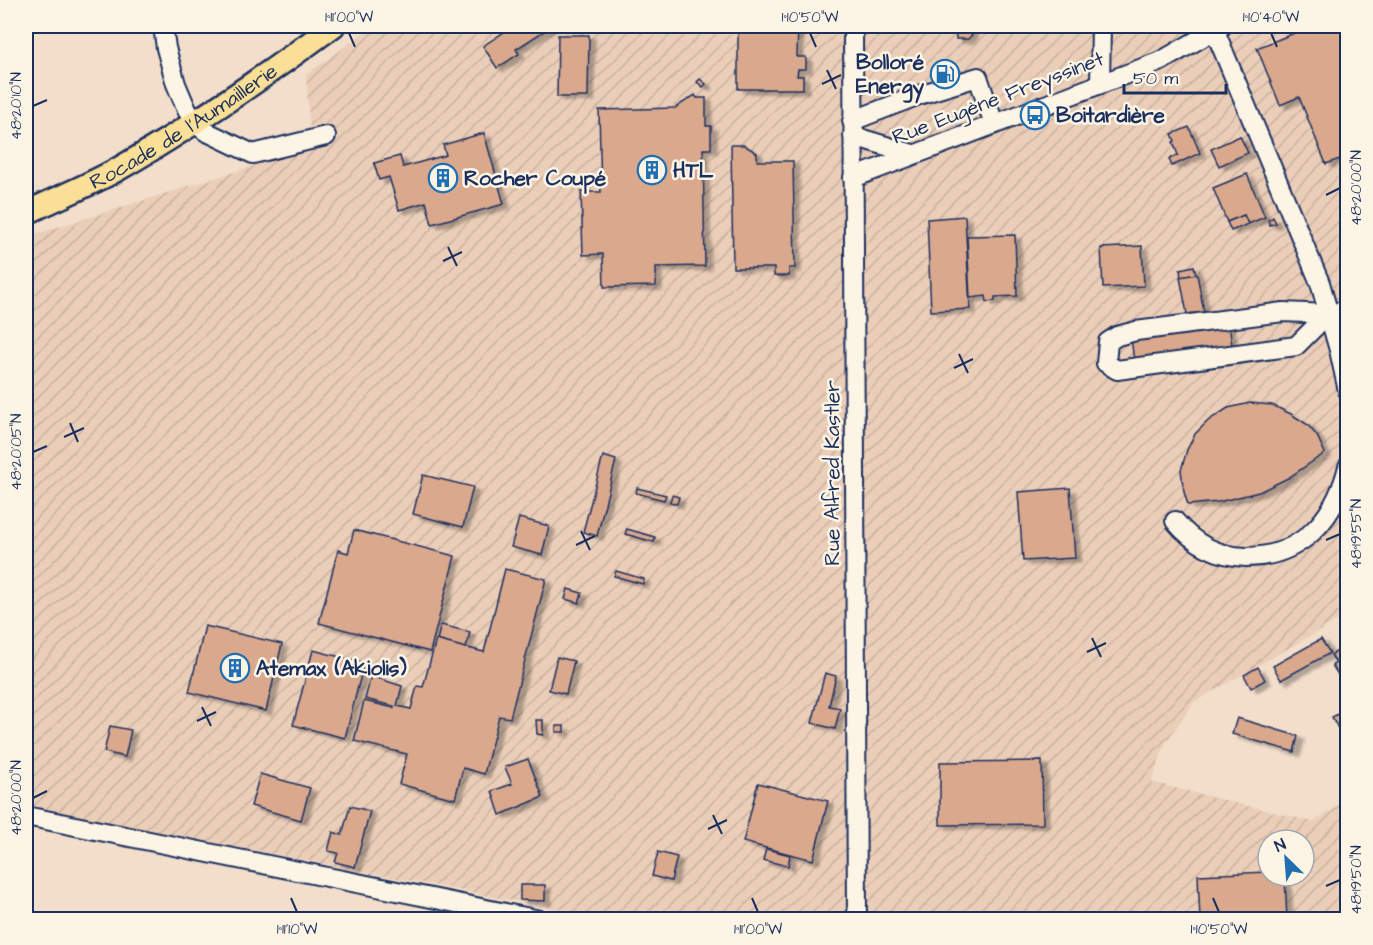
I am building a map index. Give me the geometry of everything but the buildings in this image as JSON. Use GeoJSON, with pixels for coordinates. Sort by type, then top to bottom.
{"type":"FeatureCollection","features":[{"type":"Feature","properties":{"kind":"main road","name":"Rocade de l'Aumaillerie"},"geometry":{"type":"LineString","coordinates":[[26,213],[118,169],[195,123],[258,82],[333,26]]}},
{"type":"Feature","properties":{"kind":"street"},"geometry":{"type":"LineString","coordinates":[[163,26],[166,48],[176,84],[195,123],[205,131],[253,154],[326,136]]}},
{"type":"Feature","properties":{"kind":"street","name":"Rue Alfred Kastler"},"geometry":{"type":"LineString","coordinates":[[853,26],[857,920]]}},
{"type":"Feature","properties":{"kind":"street"},"geometry":{"type":"LineString","coordinates":[[1100,84],[1101,26]]}},
{"type":"Feature","properties":{"kind":"street"},"geometry":{"type":"LineString","coordinates":[[1218,28],[1320,283],[1339,350],[1347,391]]}},
{"type":"Feature","properties":{"kind":"street","name":"Rue Eugène Freyssinet"},"geometry":{"type":"LineString","coordinates":[[853,178],[1161,61],[1218,28]]}},
{"type":"Feature","properties":{"kind":"street"},"geometry":{"type":"LineString","coordinates":[[853,129],[919,95],[978,77],[994,123]]}},
{"type":"Feature","properties":{"kind":"street"},"geometry":{"type":"LineString","coordinates":[[853,129],[913,154]]}},
{"type":"Feature","properties":{"kind":"street"},"geometry":{"type":"LineString","coordinates":[[1328,314],[1296,346],[1117,370],[1106,363],[1108,342],[1117,336],[1136,331],[1283,312],[1328,314],[1347,310]]}},
{"type":"Feature","properties":{"kind":"street"},"geometry":{"type":"LineString","coordinates":[[1175,521],[1186,534],[1216,553],[1249,557],[1275,554],[1290,549],[1318,526],[1338,496],[1347,467]]}},
{"type":"Feature","properties":{"kind":"street"},"geometry":{"type":"LineString","coordinates":[[26,816],[540,920]]}},
{"type":"Feature","properties":{"kind":"shaded area"},"geometry":{"type":"Polygon","coordinates":[[[373,26],[1347,26],[1347,615],[1194,702],[1166,742],[1151,782],[1314,822],[1347,799],[1347,919],[607,919],[63,813],[26,808],[26,237],[311,148],[306,75],[373,26]]]}},
{"type":"Feature","properties":{"kind":"place","name":"Bolloré Energy"},"geometry":{"type":"Point","coordinates":[945,74]}},
{"type":"Feature","properties":{"kind":"place","name":"Boitardière"},"geometry":{"type":"Point","coordinates":[1035,115]}},
{"type":"Feature","properties":{"kind":"place","name":"HTL"},"geometry":{"type":"Point","coordinates":[652,170]}},
{"type":"Feature","properties":{"kind":"place","name":"Rocher Coupé"},"geometry":{"type":"Point","coordinates":[443,178]}},
{"type":"Feature","properties":{"kind":"place","name":"Atemax (Akiolis)"},"geometry":{"type":"Point","coordinates":[235,668]}}]}
